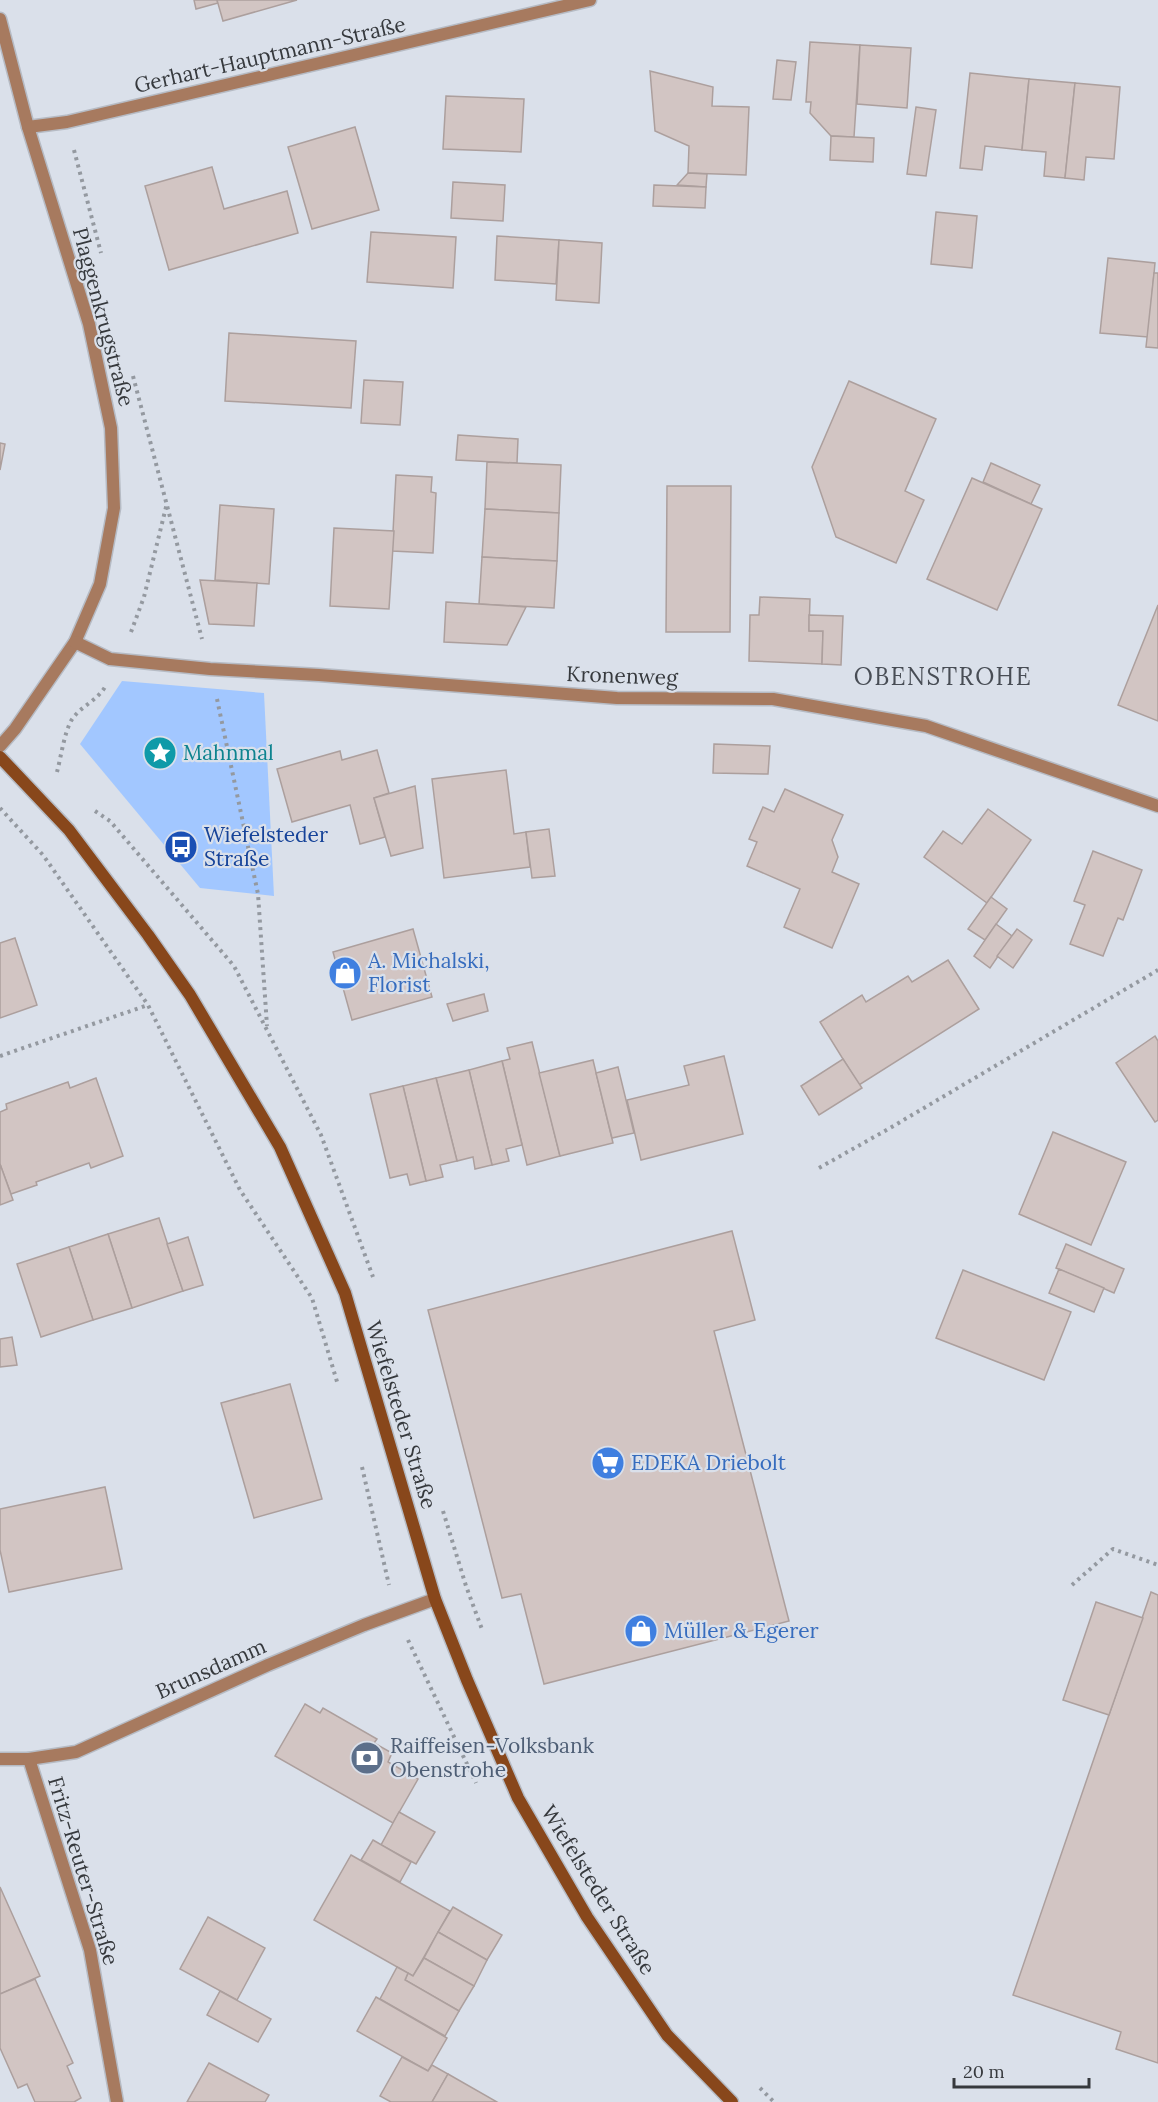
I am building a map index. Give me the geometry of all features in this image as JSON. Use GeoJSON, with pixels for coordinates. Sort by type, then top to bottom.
{"type":"FeatureCollection","features":[{"type":"Feature","properties":{"kind":"main road","name":"Wiefelsteder Straße"},"geometry":{"type":"LineString","coordinates":[[0,757],[69,830],[148,935],[190,995],[280,1148],[345,1293],[435,1599],[518,1798],[587,1917],[668,2035],[732,2102]]}},
{"type":"Feature","properties":{"kind":"street","name":"Gerhart-Hauptmann-Straße"},"geometry":{"type":"LineString","coordinates":[[28,127],[67,122],[590,0]]}},
{"type":"Feature","properties":{"kind":"street","name":"Plaggenkrugstraße"},"geometry":{"type":"LineString","coordinates":[[0,19],[28,127],[89,324],[111,428],[114,508],[100,584],[75,642],[15,729],[0,746]]}},
{"type":"Feature","properties":{"kind":"street","name":"Kronenweg"},"geometry":{"type":"LineString","coordinates":[[75,642],[110,658],[210,669],[617,698],[773,699],[926,726],[1158,806]]}},
{"type":"Feature","properties":{"kind":"street","name":"Brunsdamm"},"geometry":{"type":"LineString","coordinates":[[0,1759],[29,1759],[76,1752],[268,1665],[364,1625],[435,1599]]}},
{"type":"Feature","properties":{"kind":"street","name":"Fritz-Reuter-Straße"},"geometry":{"type":"LineString","coordinates":[[29,1759],[90,1950],[117,2102]]}},
{"type":"Feature","properties":{"kind":"path","name":"Plaggenkrugstraße"},"geometry":{"type":"LineString","coordinates":[[67,122],[103,261]]}},
{"type":"Feature","properties":{"kind":"path","name":"Plaggenkrugstraße"},"geometry":{"type":"LineString","coordinates":[[130,364],[210,669],[258,894],[267,1029]]}},
{"type":"Feature","properties":{"kind":"path"},"geometry":{"type":"LineString","coordinates":[[15,729],[64,780]]}},
{"type":"Feature","properties":{"kind":"path"},"geometry":{"type":"LineString","coordinates":[[87,803],[110,821],[234,966],[321,1135],[374,1278]]}},
{"type":"Feature","properties":{"kind":"path"},"geometry":{"type":"LineString","coordinates":[[0,808],[43,855],[148,1005],[240,1190],[312,1298],[339,1390]]}},
{"type":"Feature","properties":{"kind":"path"},"geometry":{"type":"LineString","coordinates":[[819,1168],[1158,970]]}},
{"type":"Feature","properties":{"kind":"path"},"geometry":{"type":"LineString","coordinates":[[0,1056],[148,1005]]}},
{"type":"Feature","properties":{"kind":"path"},"geometry":{"type":"LineString","coordinates":[[359,1458],[395,1614],[476,1784]]}},
{"type":"Feature","properties":{"kind":"path"},"geometry":{"type":"LineString","coordinates":[[442,1506],[466,1586],[485,1636]]}},
{"type":"Feature","properties":{"kind":"path"},"geometry":{"type":"LineString","coordinates":[[1072,1585],[1113,1549],[1158,1565]]}},
{"type":"Feature","properties":{"kind":"path"},"geometry":{"type":"LineString","coordinates":[[758,2086],[774,2102]]}},
{"type":"Feature","properties":{"kind":"shaded area"},"geometry":{"type":"Polygon","coordinates":[[[122,681],[264,693],[274,896],[200,888],[80,744],[122,681]]]}},
{"type":"Feature","properties":{"kind":"building"},"geometry":{"type":"Polygon","coordinates":[[[194,0],[217,0],[218,3],[196,9],[194,0]]]}},
{"type":"Feature","properties":{"kind":"building"},"geometry":{"type":"Polygon","coordinates":[[[217,0],[297,0],[223,21],[217,0]]]}},
{"type":"Feature","properties":{"kind":"building"},"geometry":{"type":"Polygon","coordinates":[[[810,42],[860,45],[854,137],[831,136],[810,113],[811,102],[806,102],[810,42]]]}},
{"type":"Feature","properties":{"kind":"building"},"geometry":{"type":"Polygon","coordinates":[[[860,45],[911,48],[907,108],[857,104],[860,45]]]}},
{"type":"Feature","properties":{"kind":"building"},"geometry":{"type":"Polygon","coordinates":[[[777,60],[796,62],[791,100],[773,99],[777,60]]]}},
{"type":"Feature","properties":{"kind":"building"},"geometry":{"type":"Polygon","coordinates":[[[650,71],[713,87],[712,106],[749,107],[746,175],[688,173],[689,146],[655,131],[650,71]]]}},
{"type":"Feature","properties":{"kind":"building"},"geometry":{"type":"Polygon","coordinates":[[[970,73],[1029,79],[1022,150],[985,146],[982,170],[960,168],[970,73]]]}},
{"type":"Feature","properties":{"kind":"building"},"geometry":{"type":"Polygon","coordinates":[[[1029,79],[1075,83],[1065,178],[1044,176],[1046,152],[1022,150],[1029,79]]]}},
{"type":"Feature","properties":{"kind":"building"},"geometry":{"type":"Polygon","coordinates":[[[1075,83],[1120,87],[1114,159],[1086,157],[1084,180],[1065,178],[1075,83]]]}},
{"type":"Feature","properties":{"kind":"building"},"geometry":{"type":"Polygon","coordinates":[[[446,96],[524,99],[521,152],[443,149],[446,96]]]}},
{"type":"Feature","properties":{"kind":"building"},"geometry":{"type":"Polygon","coordinates":[[[916,107],[936,110],[926,176],[907,174],[916,107]]]}},
{"type":"Feature","properties":{"kind":"building"},"geometry":{"type":"Polygon","coordinates":[[[355,127],[379,210],[312,229],[288,147],[355,127]]]}},
{"type":"Feature","properties":{"kind":"building"},"geometry":{"type":"Polygon","coordinates":[[[831,136],[874,138],[873,162],[830,160],[831,136]]]}},
{"type":"Feature","properties":{"kind":"building"},"geometry":{"type":"Polygon","coordinates":[[[212,167],[224,209],[287,191],[298,233],[169,270],[145,186],[212,167]]]}},
{"type":"Feature","properties":{"kind":"building"},"geometry":{"type":"Polygon","coordinates":[[[688,173],[707,174],[706,187],[677,185],[688,173]]]}},
{"type":"Feature","properties":{"kind":"building"},"geometry":{"type":"Polygon","coordinates":[[[453,182],[505,185],[503,221],[451,218],[453,182]]]}},
{"type":"Feature","properties":{"kind":"building"},"geometry":{"type":"Polygon","coordinates":[[[654,185],[706,187],[705,208],[653,206],[654,185]]]}},
{"type":"Feature","properties":{"kind":"building"},"geometry":{"type":"Polygon","coordinates":[[[936,212],[977,216],[972,268],[931,264],[936,212]]]}},
{"type":"Feature","properties":{"kind":"building"},"geometry":{"type":"Polygon","coordinates":[[[371,232],[456,237],[453,288],[367,282],[371,232]]]}},
{"type":"Feature","properties":{"kind":"building"},"geometry":{"type":"Polygon","coordinates":[[[497,236],[559,240],[556,284],[495,280],[497,236]]]}},
{"type":"Feature","properties":{"kind":"building"},"geometry":{"type":"Polygon","coordinates":[[[559,240],[602,243],[599,303],[556,300],[559,240]]]}},
{"type":"Feature","properties":{"kind":"building"},"geometry":{"type":"Polygon","coordinates":[[[1108,258],[1155,263],[1148,337],[1100,333],[1108,258]]]}},
{"type":"Feature","properties":{"kind":"building"},"geometry":{"type":"Polygon","coordinates":[[[1154,273],[1158,273],[1158,348],[1146,347],[1154,273]]]}},
{"type":"Feature","properties":{"kind":"building"},"geometry":{"type":"Polygon","coordinates":[[[229,333],[356,341],[351,408],[225,401],[229,333]]]}},
{"type":"Feature","properties":{"kind":"building"},"geometry":{"type":"Polygon","coordinates":[[[364,380],[403,382],[400,425],[361,423],[364,380]]]}},
{"type":"Feature","properties":{"kind":"building"},"geometry":{"type":"Polygon","coordinates":[[[849,381],[936,419],[905,491],[924,500],[896,563],[836,537],[812,467],[849,381]]]}},
{"type":"Feature","properties":{"kind":"building"},"geometry":{"type":"Polygon","coordinates":[[[458,435],[518,439],[517,463],[456,460],[458,435]]]}},
{"type":"Feature","properties":{"kind":"building"},"geometry":{"type":"Polygon","coordinates":[[[0,443],[5,444],[0,470],[0,443]]]}},
{"type":"Feature","properties":{"kind":"building"},"geometry":{"type":"Polygon","coordinates":[[[487,462],[561,465],[559,513],[485,509],[487,462]]]}},
{"type":"Feature","properties":{"kind":"building"},"geometry":{"type":"Polygon","coordinates":[[[991,463],[1040,485],[1031,504],[983,482],[991,463]]]}},
{"type":"Feature","properties":{"kind":"building"},"geometry":{"type":"Polygon","coordinates":[[[396,475],[432,477],[431,492],[436,493],[433,553],[392,551],[396,475]]]}},
{"type":"Feature","properties":{"kind":"building"},"geometry":{"type":"Polygon","coordinates":[[[972,478],[1042,509],[997,610],[927,579],[972,478]]]}},
{"type":"Feature","properties":{"kind":"building"},"geometry":{"type":"Polygon","coordinates":[[[667,486],[731,486],[730,632],[666,632],[667,486]]]}},
{"type":"Feature","properties":{"kind":"building"},"geometry":{"type":"Polygon","coordinates":[[[220,505],[274,509],[269,584],[215,580],[220,505]]]}},
{"type":"Feature","properties":{"kind":"building"},"geometry":{"type":"Polygon","coordinates":[[[485,509],[559,513],[557,561],[482,557],[485,509]]]}},
{"type":"Feature","properties":{"kind":"building"},"geometry":{"type":"Polygon","coordinates":[[[334,528],[394,531],[389,609],[330,606],[334,528]]]}},
{"type":"Feature","properties":{"kind":"building"},"geometry":{"type":"Polygon","coordinates":[[[482,557],[557,561],[554,608],[479,604],[482,557]]]}},
{"type":"Feature","properties":{"kind":"building"},"geometry":{"type":"Polygon","coordinates":[[[200,580],[257,583],[254,626],[209,624],[200,580]]]}},
{"type":"Feature","properties":{"kind":"building"},"geometry":{"type":"Polygon","coordinates":[[[760,597],[810,599],[809,631],[823,631],[822,664],[749,661],[750,615],[759,615],[760,597]]]}},
{"type":"Feature","properties":{"kind":"building"},"geometry":{"type":"Polygon","coordinates":[[[446,602],[526,607],[507,645],[444,642],[446,602]]]}},
{"type":"Feature","properties":{"kind":"building"},"geometry":{"type":"Polygon","coordinates":[[[1158,605],[1158,721],[1118,705],[1158,605]]]}},
{"type":"Feature","properties":{"kind":"building"},"geometry":{"type":"Polygon","coordinates":[[[809,615],[843,616],[841,665],[822,664],[823,631],[809,631],[809,615]]]}},
{"type":"Feature","properties":{"kind":"building"},"geometry":{"type":"Polygon","coordinates":[[[714,744],[770,746],[768,774],[713,773],[714,744]]]}},
{"type":"Feature","properties":{"kind":"building"},"geometry":{"type":"Polygon","coordinates":[[[377,750],[389,793],[374,798],[385,837],[360,844],[350,805],[292,822],[277,769],[340,751],[342,760],[377,750]]]}},
{"type":"Feature","properties":{"kind":"building"},"geometry":{"type":"Polygon","coordinates":[[[506,770],[514,834],[526,832],[530,867],[444,878],[432,779],[506,770]]]}},
{"type":"Feature","properties":{"kind":"building"},"geometry":{"type":"Polygon","coordinates":[[[415,786],[423,848],[391,856],[374,798],[415,786]]]}},
{"type":"Feature","properties":{"kind":"building"},"geometry":{"type":"Polygon","coordinates":[[[785,789],[843,815],[832,840],[838,857],[832,872],[859,884],[832,948],[784,927],[800,889],[747,866],[757,842],[749,839],[763,807],[774,812],[785,789]]]}},
{"type":"Feature","properties":{"kind":"building"},"geometry":{"type":"Polygon","coordinates":[[[988,809],[1031,840],[987,903],[924,857],[943,831],[962,844],[988,809]]]}},
{"type":"Feature","properties":{"kind":"building"},"geometry":{"type":"Polygon","coordinates":[[[549,829],[555,876],[532,878],[526,832],[549,829]]]}},
{"type":"Feature","properties":{"kind":"building"},"geometry":{"type":"Polygon","coordinates":[[[1093,851],[1142,870],[1123,920],[1118,918],[1103,956],[1070,944],[1085,905],[1074,901],[1093,851]]]}},
{"type":"Feature","properties":{"kind":"building"},"geometry":{"type":"Polygon","coordinates":[[[991,897],[1007,909],[985,940],[968,929],[991,897]]]}},
{"type":"Feature","properties":{"kind":"building"},"geometry":{"type":"Polygon","coordinates":[[[996,924],[1012,936],[990,968],[974,956],[996,924]]]}},
{"type":"Feature","properties":{"kind":"building"},"geometry":{"type":"Polygon","coordinates":[[[413,929],[432,997],[352,1020],[333,952],[413,929]]]}},
{"type":"Feature","properties":{"kind":"building"},"geometry":{"type":"Polygon","coordinates":[[[1017,929],[1032,940],[1013,968],[997,956],[1017,929]]]}},
{"type":"Feature","properties":{"kind":"building"},"geometry":{"type":"Polygon","coordinates":[[[15,938],[37,1005],[0,1018],[0,943],[15,938]]]}},
{"type":"Feature","properties":{"kind":"building"},"geometry":{"type":"Polygon","coordinates":[[[948,960],[979,1009],[859,1085],[820,1022],[862,995],[866,1002],[908,976],[912,982],[948,960]]]}},
{"type":"Feature","properties":{"kind":"building"},"geometry":{"type":"Polygon","coordinates":[[[484,994],[488,1011],[453,1021],[447,1004],[484,994]]]}},
{"type":"Feature","properties":{"kind":"building"},"geometry":{"type":"Polygon","coordinates":[[[1155,1036],[1158,1041],[1158,1120],[1155,1122],[1116,1063],[1155,1036]]]}},
{"type":"Feature","properties":{"kind":"building"},"geometry":{"type":"Polygon","coordinates":[[[532,1042],[560,1156],[527,1165],[502,1061],[510,1059],[507,1048],[532,1042]]]}},
{"type":"Feature","properties":{"kind":"building"},"geometry":{"type":"Polygon","coordinates":[[[724,1056],[743,1134],[641,1160],[627,1100],[689,1085],[684,1066],[724,1056]]]}},
{"type":"Feature","properties":{"kind":"building"},"geometry":{"type":"Polygon","coordinates":[[[843,1059],[862,1088],[819,1115],[801,1086],[843,1059]]]}},
{"type":"Feature","properties":{"kind":"building"},"geometry":{"type":"Polygon","coordinates":[[[593,1060],[613,1143],[560,1156],[539,1073],[593,1060]]]}},
{"type":"Feature","properties":{"kind":"building"},"geometry":{"type":"Polygon","coordinates":[[[502,1061],[522,1145],[506,1149],[509,1161],[492,1165],[469,1070],[502,1061]]]}},
{"type":"Feature","properties":{"kind":"building"},"geometry":{"type":"Polygon","coordinates":[[[618,1067],[634,1133],[612,1138],[596,1073],[618,1067]]]}},
{"type":"Feature","properties":{"kind":"building"},"geometry":{"type":"Polygon","coordinates":[[[469,1070],[492,1165],[475,1169],[473,1157],[457,1161],[436,1078],[469,1070]]]}},
{"type":"Feature","properties":{"kind":"building"},"geometry":{"type":"Polygon","coordinates":[[[96,1078],[123,1156],[91,1168],[89,1163],[36,1182],[37,1185],[11,1194],[0,1164],[0,1112],[7,1109],[6,1104],[68,1082],[70,1088],[96,1078]]]}},
{"type":"Feature","properties":{"kind":"building"},"geometry":{"type":"Polygon","coordinates":[[[436,1078],[457,1161],[440,1165],[443,1177],[426,1181],[403,1086],[436,1078]]]}},
{"type":"Feature","properties":{"kind":"building"},"geometry":{"type":"Polygon","coordinates":[[[403,1086],[426,1181],[410,1185],[407,1174],[390,1178],[370,1094],[403,1086]]]}},
{"type":"Feature","properties":{"kind":"building"},"geometry":{"type":"Polygon","coordinates":[[[1053,1132],[1126,1162],[1091,1245],[1019,1214],[1053,1132]]]}},
{"type":"Feature","properties":{"kind":"building"},"geometry":{"type":"Polygon","coordinates":[[[0,1164],[13,1200],[0,1205],[0,1164]]]}},
{"type":"Feature","properties":{"kind":"building"},"geometry":{"type":"Polygon","coordinates":[[[159,1218],[183,1291],[132,1308],[108,1234],[159,1218]]]}},
{"type":"Feature","properties":{"kind":"building","name":"EDEKA Driebolt"},"geometry":{"type":"Polygon","coordinates":[[[732,1231],[755,1320],[714,1331],[789,1621],[544,1684],[521,1594],[502,1598],[428,1310],[732,1231]]]}},
{"type":"Feature","properties":{"kind":"building"},"geometry":{"type":"Polygon","coordinates":[[[108,1234],[132,1308],[93,1320],[69,1247],[108,1234]]]}},
{"type":"Feature","properties":{"kind":"building"},"geometry":{"type":"Polygon","coordinates":[[[188,1237],[203,1285],[183,1291],[167,1244],[188,1237]]]}},
{"type":"Feature","properties":{"kind":"building"},"geometry":{"type":"Polygon","coordinates":[[[1066,1244],[1124,1269],[1114,1293],[1056,1268],[1066,1244]]]}},
{"type":"Feature","properties":{"kind":"building"},"geometry":{"type":"Polygon","coordinates":[[[69,1247],[93,1320],[41,1337],[17,1264],[69,1247]]]}},
{"type":"Feature","properties":{"kind":"building"},"geometry":{"type":"Polygon","coordinates":[[[1059,1269],[1104,1288],[1094,1312],[1049,1293],[1059,1269]]]}},
{"type":"Feature","properties":{"kind":"building"},"geometry":{"type":"Polygon","coordinates":[[[963,1270],[1071,1312],[1044,1380],[936,1338],[963,1270]]]}},
{"type":"Feature","properties":{"kind":"building"},"geometry":{"type":"Polygon","coordinates":[[[12,1337],[17,1365],[0,1367],[0,1339],[12,1337]]]}},
{"type":"Feature","properties":{"kind":"building"},"geometry":{"type":"Polygon","coordinates":[[[290,1384],[322,1499],[254,1518],[221,1403],[290,1384]]]}},
{"type":"Feature","properties":{"kind":"building"},"geometry":{"type":"Polygon","coordinates":[[[105,1487],[122,1569],[9,1592],[0,1550],[0,1509],[105,1487]]]}},
{"type":"Feature","properties":{"kind":"building"},"geometry":{"type":"Polygon","coordinates":[[[1151,1592],[1158,1595],[1158,2063],[1116,2049],[1121,2032],[1013,1995],[1151,1592]]]}},
{"type":"Feature","properties":{"kind":"building"},"geometry":{"type":"Polygon","coordinates":[[[1096,1602],[1143,1618],[1109,1715],[1063,1700],[1096,1602]]]}},
{"type":"Feature","properties":{"kind":"building"},"geometry":{"type":"Polygon","coordinates":[[[305,1704],[320,1713],[323,1708],[377,1739],[374,1743],[392,1753],[388,1762],[418,1779],[393,1823],[275,1756],[305,1704]]]}},
{"type":"Feature","properties":{"kind":"building"},"geometry":{"type":"Polygon","coordinates":[[[399,1812],[435,1832],[416,1864],[381,1845],[399,1812]]]}},
{"type":"Feature","properties":{"kind":"building"},"geometry":{"type":"Polygon","coordinates":[[[373,1840],[411,1862],[400,1882],[361,1860],[373,1840]]]}},
{"type":"Feature","properties":{"kind":"building"},"geometry":{"type":"Polygon","coordinates":[[[351,1855],[450,1911],[413,1976],[314,1920],[351,1855]]]}},
{"type":"Feature","properties":{"kind":"building"},"geometry":{"type":"Polygon","coordinates":[[[0,1887],[40,1976],[0,1994],[0,1887]]]}},
{"type":"Feature","properties":{"kind":"building"},"geometry":{"type":"Polygon","coordinates":[[[453,1907],[502,1935],[487,1960],[438,1932],[453,1907]]]}},
{"type":"Feature","properties":{"kind":"building"},"geometry":{"type":"Polygon","coordinates":[[[208,1917],[265,1948],[237,2000],[180,1969],[208,1917]]]}},
{"type":"Feature","properties":{"kind":"building"},"geometry":{"type":"Polygon","coordinates":[[[438,1932],[487,1960],[474,1986],[424,1958],[438,1932]]]}},
{"type":"Feature","properties":{"kind":"building"},"geometry":{"type":"Polygon","coordinates":[[[424,1958],[474,1986],[459,2011],[405,1980],[408,1973],[413,1976],[424,1958]]]}},
{"type":"Feature","properties":{"kind":"building"},"geometry":{"type":"Polygon","coordinates":[[[397,1967],[408,1973],[405,1980],[459,2011],[445,2036],[380,1999],[397,1967]]]}},
{"type":"Feature","properties":{"kind":"building"},"geometry":{"type":"Polygon","coordinates":[[[35,1979],[73,2063],[67,2066],[81,2098],[74,2102],[35,2102],[27,2084],[18,2088],[0,2048],[0,1994],[35,1979]]]}},
{"type":"Feature","properties":{"kind":"building"},"geometry":{"type":"Polygon","coordinates":[[[220,1991],[271,2019],[258,2042],[207,2015],[220,1991]]]}},
{"type":"Feature","properties":{"kind":"building"},"geometry":{"type":"Polygon","coordinates":[[[376,1997],[447,2038],[428,2071],[357,2031],[376,1997]]]}},
{"type":"Feature","properties":{"kind":"building"},"geometry":{"type":"Polygon","coordinates":[[[402,2057],[428,2071],[432,2065],[448,2074],[432,2102],[391,2102],[380,2096],[402,2057]]]}},
{"type":"Feature","properties":{"kind":"building"},"geometry":{"type":"Polygon","coordinates":[[[209,2063],[269,2095],[265,2102],[187,2102],[209,2063]]]}},
{"type":"Feature","properties":{"kind":"building"},"geometry":{"type":"Polygon","coordinates":[[[448,2074],[497,2102],[432,2102],[448,2074]]]}},
{"type":"Feature","properties":{"kind":"place","name":"Mahnmal"},"geometry":{"type":"Point","coordinates":[160,753]}},
{"type":"Feature","properties":{"kind":"place","name":"Wiefelsteder Straße"},"geometry":{"type":"Point","coordinates":[181,847]}},
{"type":"Feature","properties":{"kind":"place","name":"A. Michalski, Florist"},"geometry":{"type":"Point","coordinates":[345,973]}},
{"type":"Feature","properties":{"kind":"place","name":"EDEKA Driebolt"},"geometry":{"type":"Point","coordinates":[608,1463]}},
{"type":"Feature","properties":{"kind":"place","name":"Müller & Egerer"},"geometry":{"type":"Point","coordinates":[641,1631]}},
{"type":"Feature","properties":{"kind":"place","name":"Raiffeisen-Volksbank Obenstrohe"},"geometry":{"type":"Point","coordinates":[367,1758]}},
{"type":"Feature","properties":{"kind":"district","name":"OBENSTROHE"},"geometry":{"type":"Point","coordinates":[943,677]}}]}
